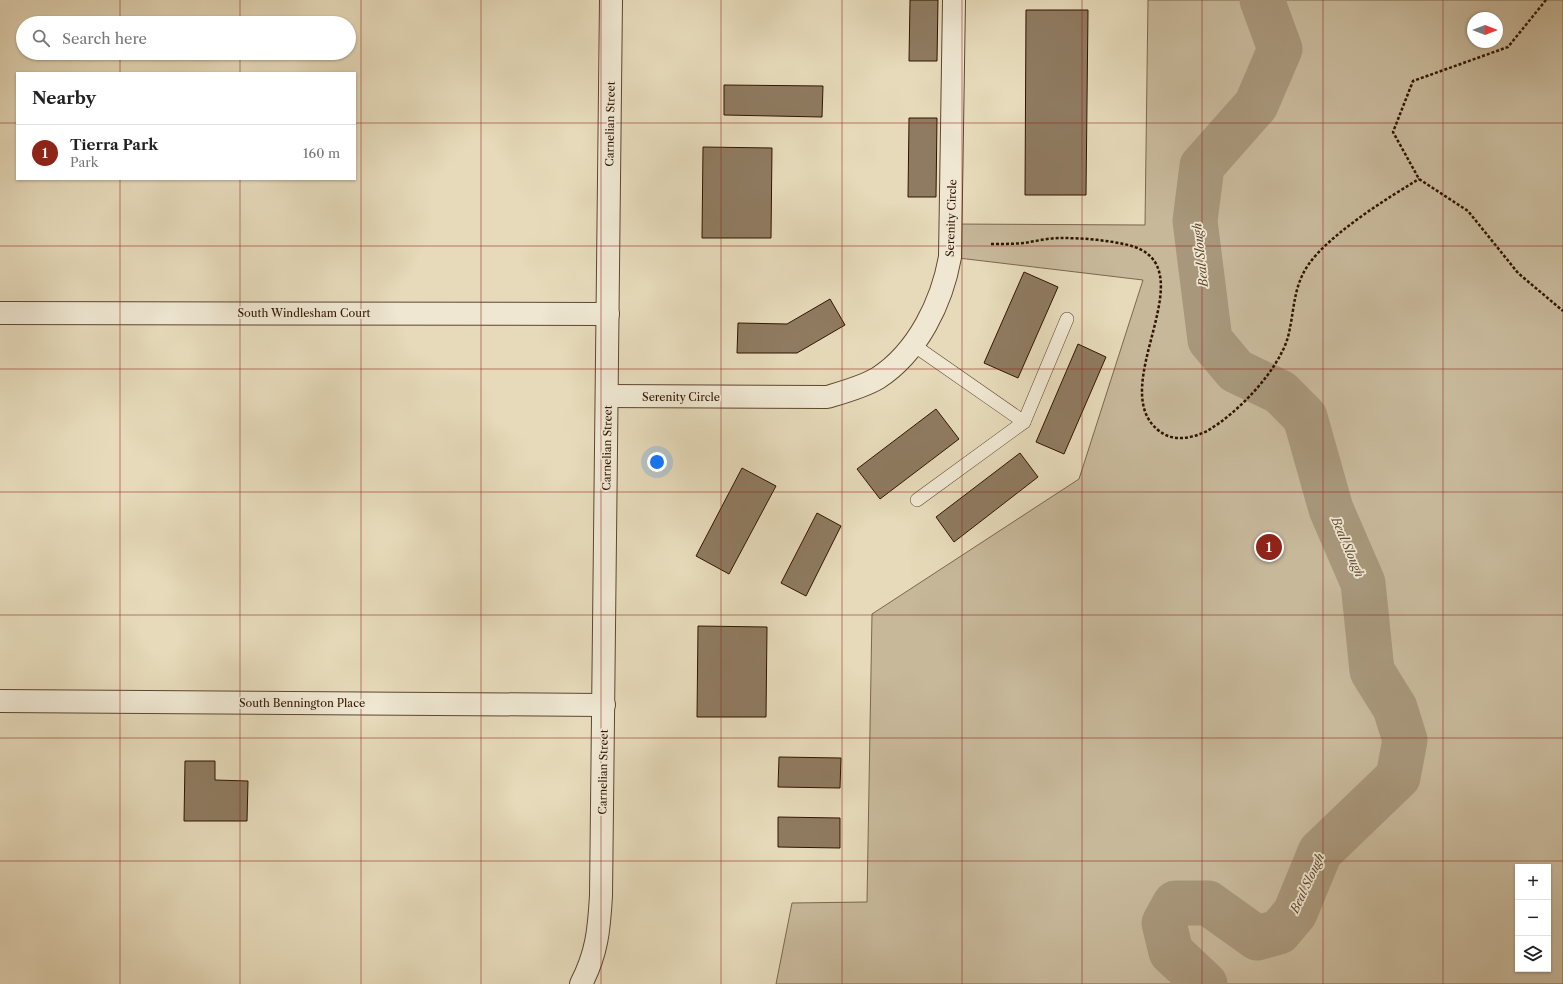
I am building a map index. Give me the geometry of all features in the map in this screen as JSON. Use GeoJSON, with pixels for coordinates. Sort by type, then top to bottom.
{"type":"FeatureCollection","features":[{"type":"Feature","properties":{"kind":"street","name":"Carnelian Street"},"geometry":{"type":"LineString","coordinates":[[580,984],[589,968],[598,938],[601,896],[611,0]]}},
{"type":"Feature","properties":{"kind":"street","name":"Serenity Circle"},"geometry":{"type":"LineString","coordinates":[[607,396],[827,397],[850,391],[878,378],[902,357],[921,333],[937,306],[946,279],[950,257],[954,0]]}},
{"type":"Feature","properties":{"kind":"street","name":"South Windlesham Court"},"geometry":{"type":"LineString","coordinates":[[0,313],[608,314]]}},
{"type":"Feature","properties":{"kind":"street","name":"South Bennington Place"},"geometry":{"type":"LineString","coordinates":[[0,701],[604,705]]}},
{"type":"Feature","properties":{"kind":"lane"},"geometry":{"type":"LineString","coordinates":[[917,500],[1024,422],[1067,319]]}},
{"type":"Feature","properties":{"kind":"lane"},"geometry":{"type":"LineString","coordinates":[[912,344],[1024,422]]}},
{"type":"Feature","properties":{"kind":"path"},"geometry":{"type":"LineString","coordinates":[[1546,0],[1508,47],[1413,81],[1393,132],[1419,179],[1468,211],[1518,272],[1563,311]]}},
{"type":"Feature","properties":{"kind":"path"},"geometry":{"type":"LineString","coordinates":[[991,244],[1023,243],[1060,238],[1129,245],[1149,255],[1156,264],[1160,278],[1161,293],[1142,376],[1141,393],[1143,406],[1149,419],[1157,430],[1168,436],[1182,439],[1198,435],[1215,426],[1243,404],[1272,368],[1287,338],[1296,288],[1304,271],[1317,254],[1352,224],[1389,197],[1419,179]]}},
{"type":"Feature","properties":{"kind":"shaded area"},"geometry":{"type":"Polygon","coordinates":[[[1148,0],[1563,0],[1563,984],[776,984],[792,903],[867,902],[872,614],[1079,479],[1143,280],[950,257],[952,224],[1145,225],[1148,0]]]}},
{"type":"Feature","properties":{"kind":"building"},"geometry":{"type":"Polygon","coordinates":[[[910,0],[938,0],[937,61],[909,61],[910,0]]]}},
{"type":"Feature","properties":{"kind":"building"},"geometry":{"type":"Polygon","coordinates":[[[1026,10],[1088,10],[1086,195],[1025,195],[1026,10]]]}},
{"type":"Feature","properties":{"kind":"building"},"geometry":{"type":"Polygon","coordinates":[[[724,85],[823,86],[822,117],[724,115],[724,85]]]}},
{"type":"Feature","properties":{"kind":"building"},"geometry":{"type":"Polygon","coordinates":[[[909,118],[937,118],[936,197],[908,197],[909,118]]]}},
{"type":"Feature","properties":{"kind":"building"},"geometry":{"type":"Polygon","coordinates":[[[703,147],[772,148],[771,238],[702,238],[703,147]]]}},
{"type":"Feature","properties":{"kind":"building"},"geometry":{"type":"Polygon","coordinates":[[[1024,272],[1058,287],[1018,378],[984,363],[1024,272]]]}},
{"type":"Feature","properties":{"kind":"building"},"geometry":{"type":"Polygon","coordinates":[[[830,299],[845,325],[797,353],[737,353],[738,323],[787,324],[830,299]]]}},
{"type":"Feature","properties":{"kind":"building"},"geometry":{"type":"Polygon","coordinates":[[[1078,344],[1106,357],[1064,454],[1036,442],[1078,344]]]}},
{"type":"Feature","properties":{"kind":"building"},"geometry":{"type":"Polygon","coordinates":[[[936,409],[959,439],[880,499],[857,469],[936,409]]]}},
{"type":"Feature","properties":{"kind":"building"},"geometry":{"type":"Polygon","coordinates":[[[1020,453],[1038,477],[954,542],[936,517],[1020,453]]]}},
{"type":"Feature","properties":{"kind":"building"},"geometry":{"type":"Polygon","coordinates":[[[742,468],[776,486],[729,574],[696,556],[742,468]]]}},
{"type":"Feature","properties":{"kind":"building"},"geometry":{"type":"Polygon","coordinates":[[[817,513],[841,526],[806,596],[781,583],[817,513]]]}},
{"type":"Feature","properties":{"kind":"building"},"geometry":{"type":"Polygon","coordinates":[[[698,626],[767,627],[766,717],[697,717],[698,626]]]}},
{"type":"Feature","properties":{"kind":"building"},"geometry":{"type":"Polygon","coordinates":[[[779,757],[841,758],[840,788],[778,787],[779,757]]]}},
{"type":"Feature","properties":{"kind":"building"},"geometry":{"type":"Polygon","coordinates":[[[185,761],[215,761],[215,780],[248,781],[247,821],[184,821],[185,761]]]}},
{"type":"Feature","properties":{"kind":"building"},"geometry":{"type":"Polygon","coordinates":[[[778,817],[840,818],[840,848],[778,847],[778,817]]]}},
{"type":"Feature","properties":{"kind":"waterway","name":"Beal Slough"},"geometry":{"type":"LineString","coordinates":[[1205,984],[1171,952],[1164,923],[1175,903],[1208,903],[1257,938],[1279,932],[1295,913],[1320,852],[1398,777],[1405,740],[1395,708],[1372,671],[1363,583],[1331,509],[1305,417],[1280,392],[1236,371],[1210,340],[1195,221],[1202,166],[1256,105],[1280,49],[1262,0]]}},
{"type":"Feature","properties":{"kind":"place","name":"Tierra Park"},"geometry":{"type":"Point","coordinates":[1269,547]}}]}
